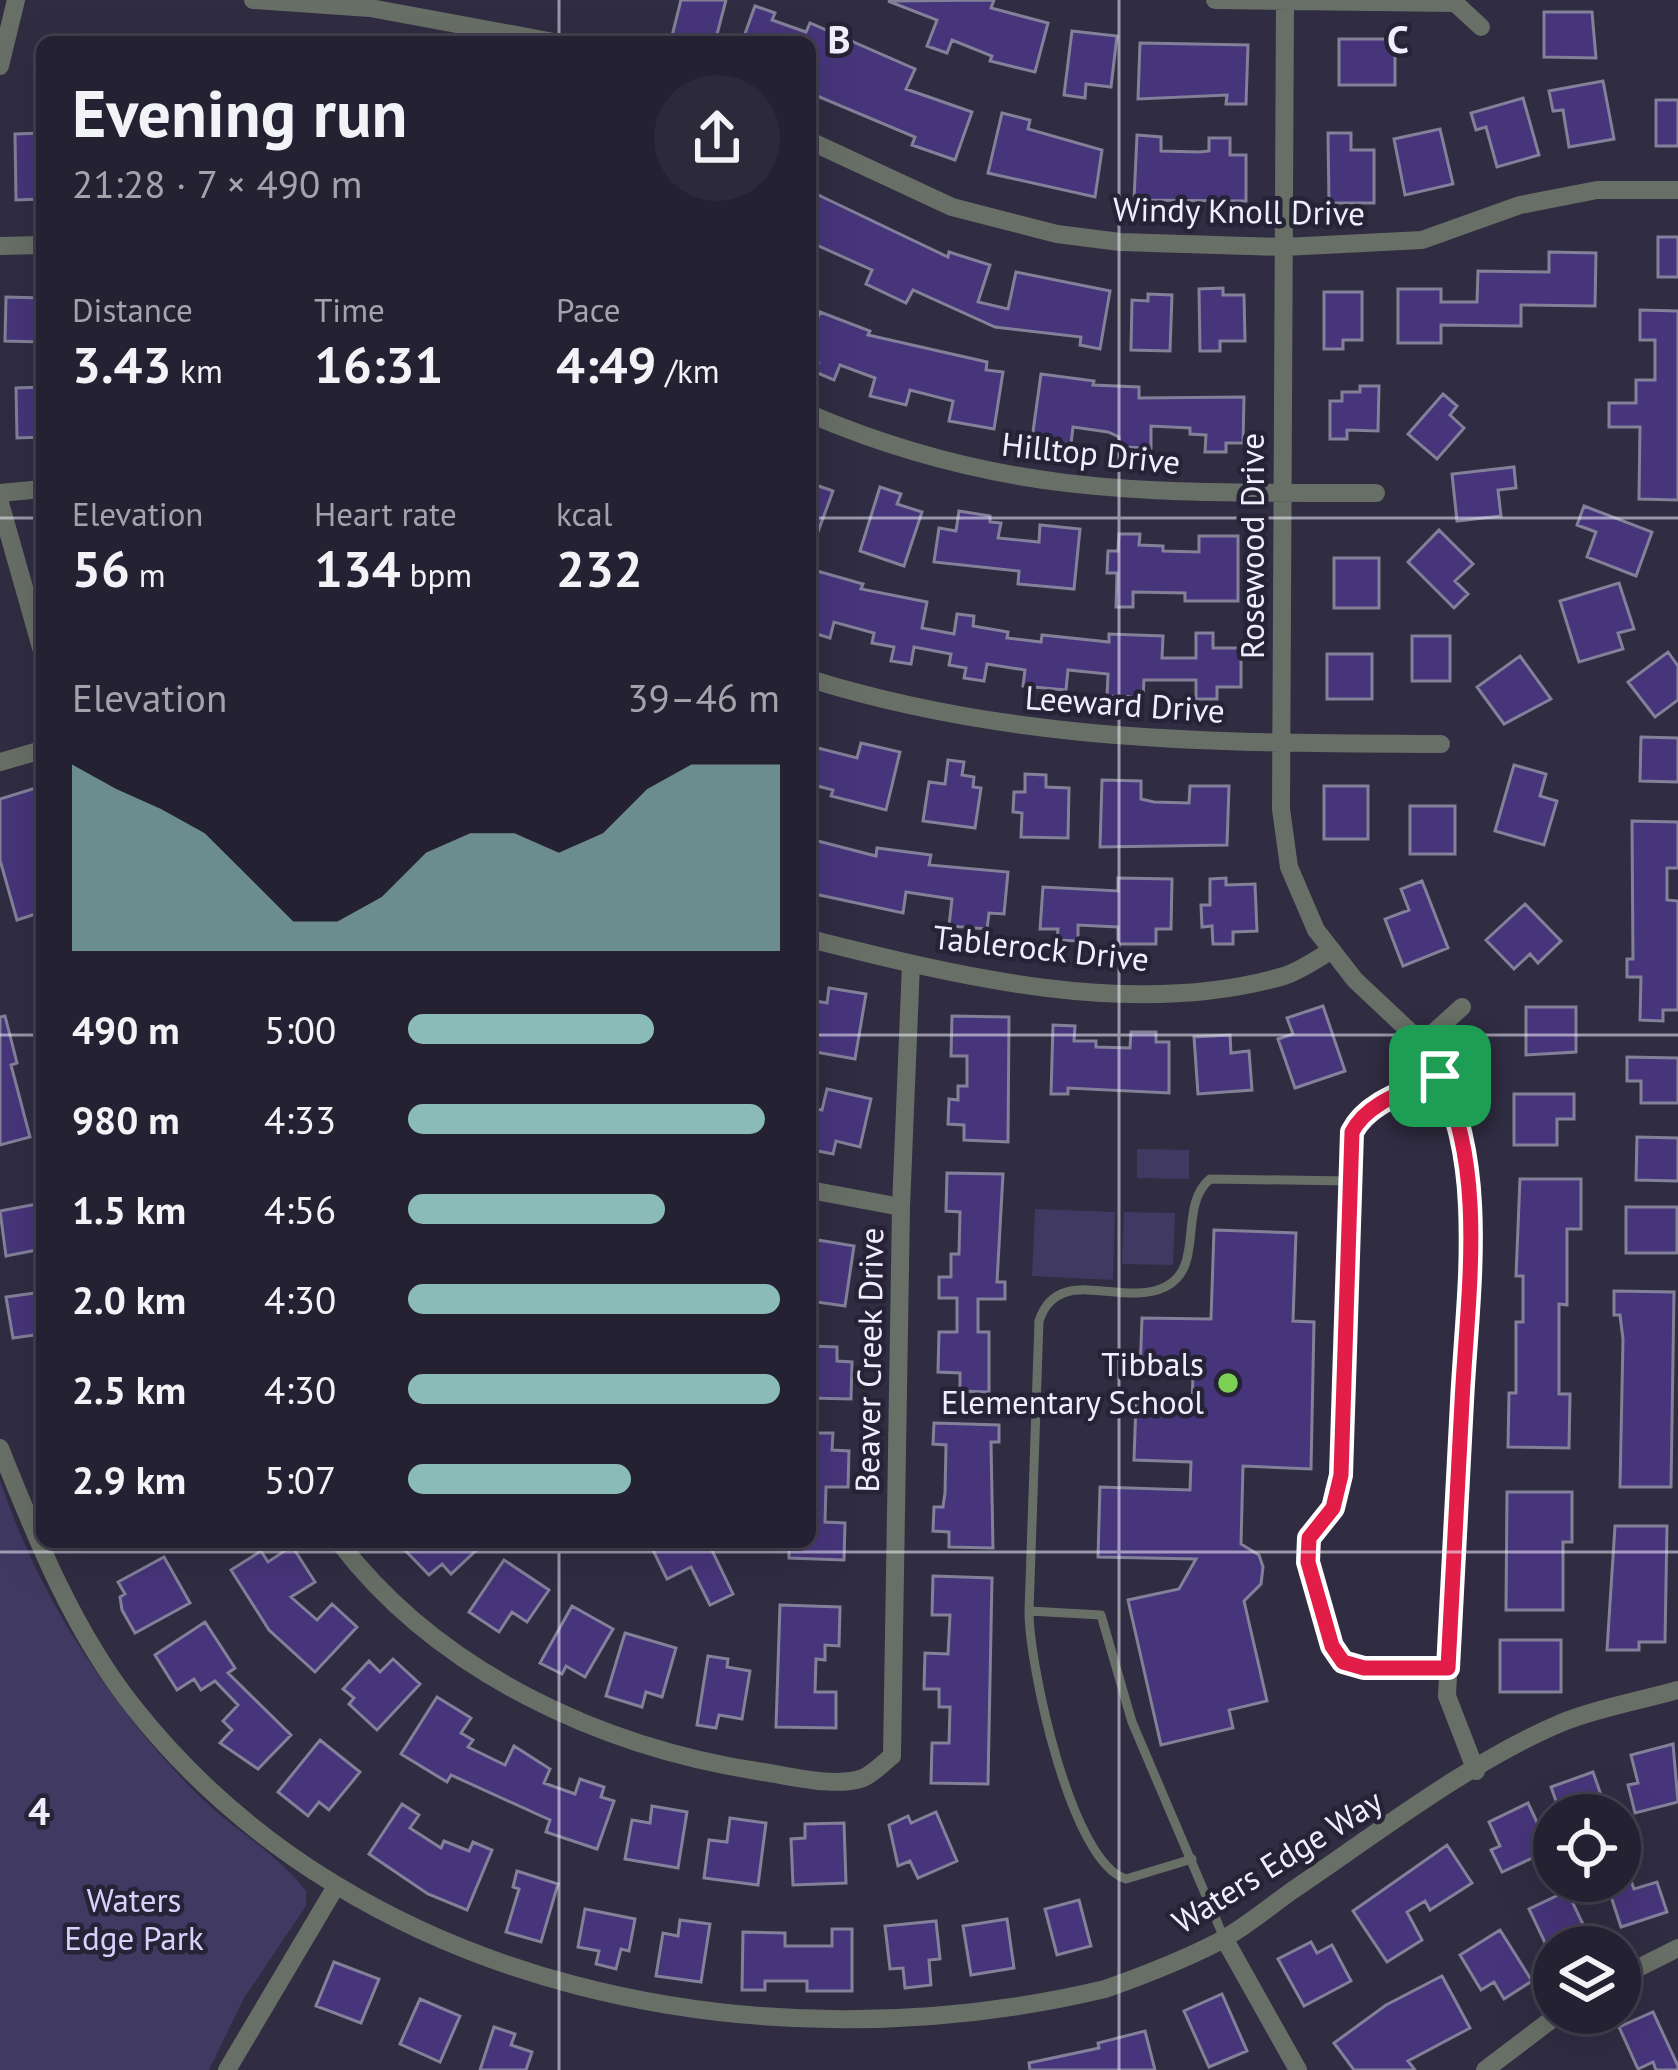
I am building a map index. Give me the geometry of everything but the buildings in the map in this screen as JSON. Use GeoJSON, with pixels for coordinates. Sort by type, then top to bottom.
{"type":"FeatureCollection","features":[{"type":"Feature","properties":{"kind":"street"},"geometry":{"type":"LineString","coordinates":[[0,66],[16,0]]}},
{"type":"Feature","properties":{"kind":"street"},"geometry":{"type":"LineString","coordinates":[[253,0],[370,4],[525,36]]}},
{"type":"Feature","properties":{"kind":"street"},"geometry":{"type":"LineString","coordinates":[[1215,0],[1455,3],[1481,27]]}},
{"type":"Feature","properties":{"kind":"street","name":"Rosewood Drive"},"geometry":{"type":"LineString","coordinates":[[1285,2],[1281,808],[1289,867],[1316,930],[1355,980],[1423,1042],[1455,1106],[1466,1171],[1468,1269],[1447,1696],[1476,1772]]}},
{"type":"Feature","properties":{"kind":"street","name":"Windy Knoll Drive"},"geometry":{"type":"LineString","coordinates":[[816,144],[952,207],[1058,234],[1120,242],[1284,247],[1423,240],[1559,197],[1598,190],[1678,190]]}},
{"type":"Feature","properties":{"kind":"street"},"geometry":{"type":"LineString","coordinates":[[0,246],[36,245]]}},
{"type":"Feature","properties":{"kind":"street","name":"Hilltop Drive"},"geometry":{"type":"LineString","coordinates":[[816,416],[919,456],[1031,481],[1202,495],[1376,493]]}},
{"type":"Feature","properties":{"kind":"street"},"geometry":{"type":"LineString","coordinates":[[0,493],[36,490]]}},
{"type":"Feature","properties":{"kind":"street"},"geometry":{"type":"LineString","coordinates":[[0,502],[36,630]]}},
{"type":"Feature","properties":{"kind":"street","name":"Leeward Drive"},"geometry":{"type":"LineString","coordinates":[[816,681],[900,706],[1084,736],[1441,744]]}},
{"type":"Feature","properties":{"kind":"street"},"geometry":{"type":"LineString","coordinates":[[0,762],[36,751]]}},
{"type":"Feature","properties":{"kind":"street","name":"Tablerock Drive"},"geometry":{"type":"LineString","coordinates":[[816,940],[911,964],[1111,992],[1214,990],[1287,976],[1332,950]]}},
{"type":"Feature","properties":{"kind":"street","name":"Beaver Creek Drive"},"geometry":{"type":"LineString","coordinates":[[345,1548],[419,1623],[472,1664],[634,1745],[811,1779],[861,1779],[892,1756],[901,1207],[911,964]]}},
{"type":"Feature","properties":{"kind":"street"},"geometry":{"type":"LineString","coordinates":[[1423,1042],[1462,1007]]}},
{"type":"Feature","properties":{"kind":"street"},"geometry":{"type":"LineString","coordinates":[[816,1191],[901,1207]]}},
{"type":"Feature","properties":{"kind":"street"},"geometry":{"type":"LineString","coordinates":[[0,1448],[36,1539]]}},
{"type":"Feature","properties":{"kind":"street"},"geometry":{"type":"LineString","coordinates":[[40,1548],[131,1706],[198,1782],[332,1893],[512,1984],[636,2018]]}},
{"type":"Feature","properties":{"kind":"street","name":"Waters Edge Way"},"geometry":{"type":"LineString","coordinates":[[699,2031],[831,2039],[987,2027],[1106,1989],[1224,1938],[1476,1772],[1561,1723],[1678,1690]]}},
{"type":"Feature","properties":{"kind":"street"},"geometry":{"type":"LineString","coordinates":[[227,2070],[332,1893]]}},
{"type":"Feature","properties":{"kind":"street"},"geometry":{"type":"LineString","coordinates":[[1224,1938],[1298,2070]]}},
{"type":"Feature","properties":{"kind":"street"},"geometry":{"type":"LineString","coordinates":[[1641,1966],[1678,1948]]}},
{"type":"Feature","properties":{"kind":"street"},"geometry":{"type":"LineString","coordinates":[[1485,2070],[1533,2034]]}},
{"type":"Feature","properties":{"kind":"lane"},"geometry":{"type":"LineString","coordinates":[[1440,1076],[1361,1116],[1352,1132],[1341,1475],[1333,1508],[1309,1538],[1308,1562],[1332,1646],[1343,1662],[1364,1668],[1448,1668]]}},
{"type":"Feature","properties":{"kind":"lane"},"geometry":{"type":"LineString","coordinates":[[1192,1859],[1126,1879],[1102,1862],[1051,1749],[1029,1648],[1039,1321],[1045,1303],[1060,1292],[1146,1292],[1169,1285],[1185,1268],[1193,1202],[1210,1179],[1351,1180]]}},
{"type":"Feature","properties":{"kind":"lane"},"geometry":{"type":"LineString","coordinates":[[1029,1611],[1101,1615],[1132,1722],[1224,1938]]}},
{"type":"Feature","properties":{"kind":"green space"},"geometry":{"type":"Polygon","coordinates":[[[1137,1149],[1189,1150],[1189,1179],[1137,1178],[1137,1149]]]}},
{"type":"Feature","properties":{"kind":"green space"},"geometry":{"type":"Polygon","coordinates":[[[1035,1209],[1115,1212],[1113,1280],[1032,1276],[1035,1209]]]}},
{"type":"Feature","properties":{"kind":"green space"},"geometry":{"type":"Polygon","coordinates":[[[1124,1212],[1175,1213],[1173,1265],[1122,1264],[1124,1212]]]}},
{"type":"Feature","properties":{"kind":"green space","name":"Waters Edge Park"},"geometry":{"type":"Polygon","coordinates":[[[0,1480],[56,1607],[106,1686],[196,1793],[282,1864],[306,1891],[306,1906],[244,1998],[209,2070],[0,2070],[0,1480]]]}},
{"type":"Feature","properties":{"kind":"place","name":"Tibbals Elementary School"},"geometry":{"type":"Point","coordinates":[1228,1383]}},
{"type":"Feature","properties":{"kind":"route"},"geometry":{"type":"LineString","coordinates":[[1440,1076],[1455,1106],[1466,1171],[1468,1269],[1448,1668],[1364,1668],[1343,1662],[1332,1646],[1308,1562],[1309,1538],[1333,1508],[1341,1475],[1352,1132],[1361,1116],[1378,1105],[1440,1076]]}}]}
